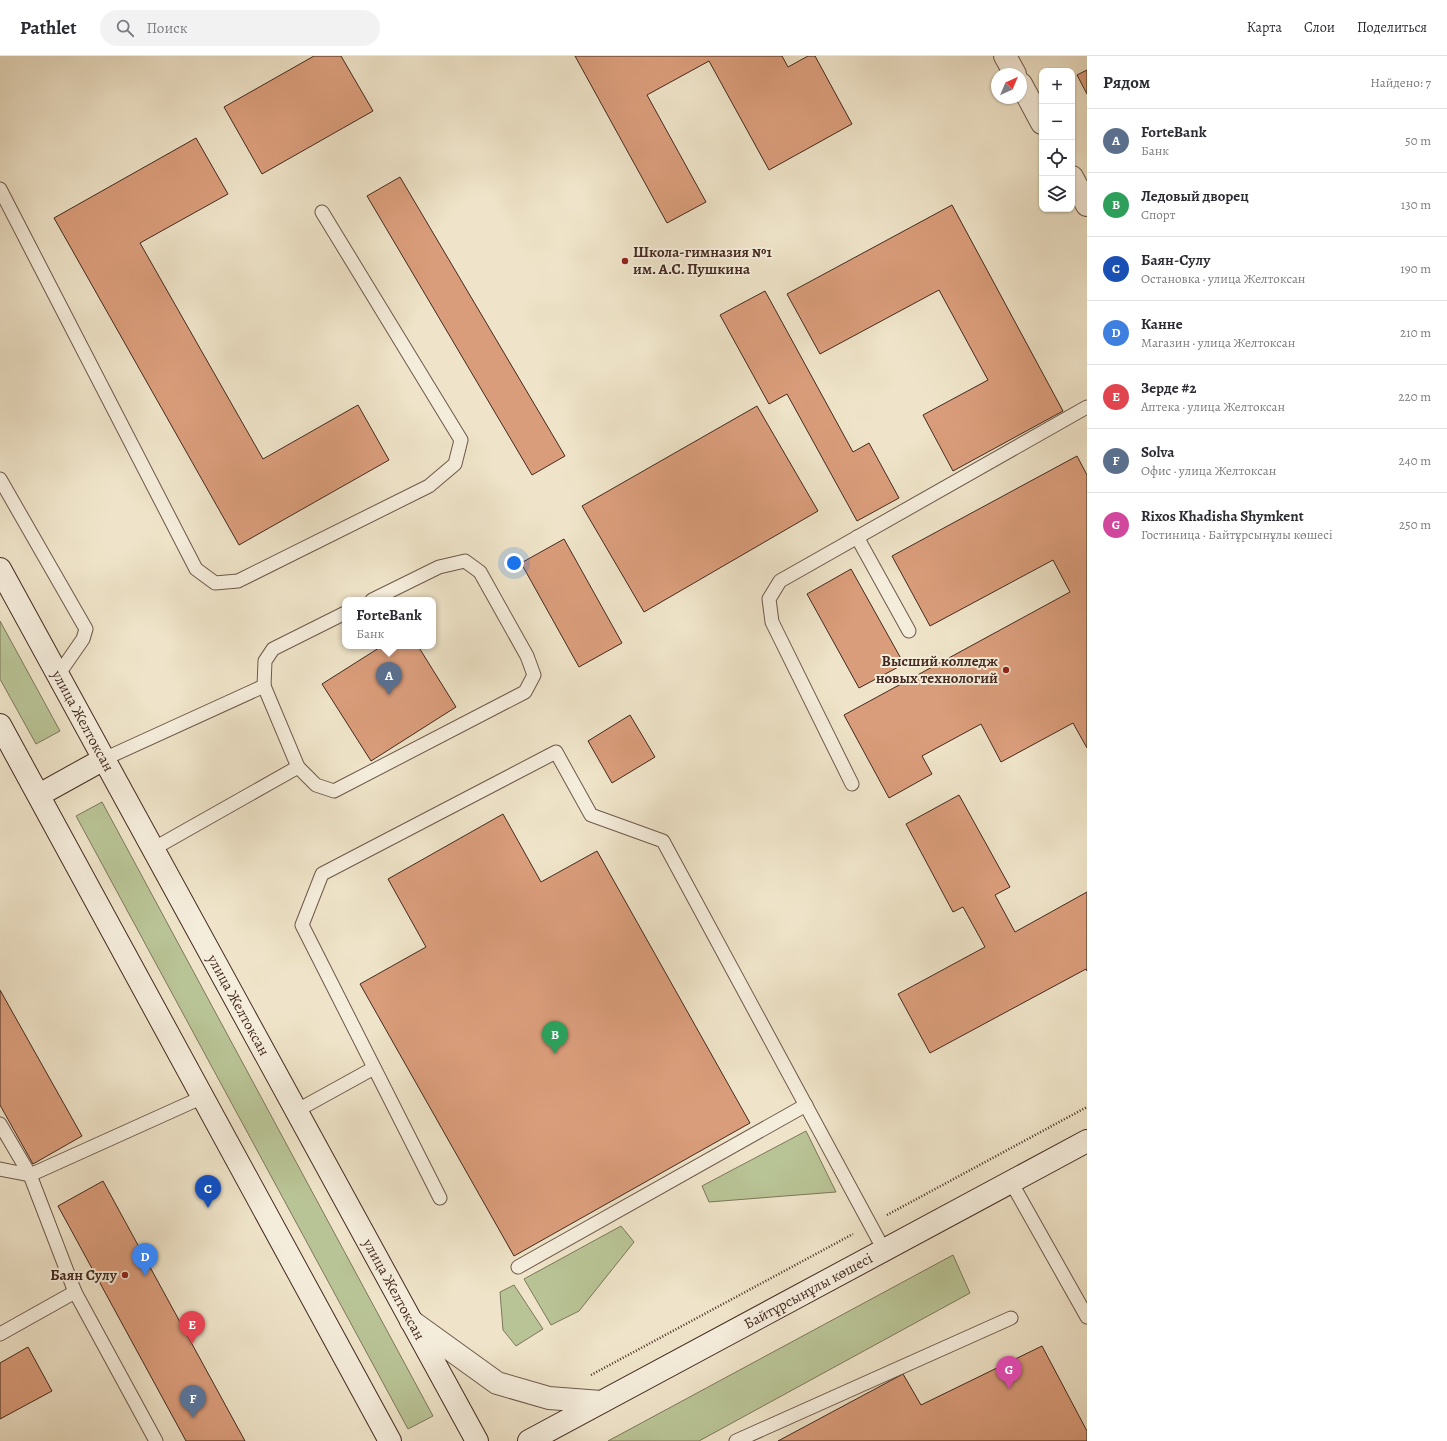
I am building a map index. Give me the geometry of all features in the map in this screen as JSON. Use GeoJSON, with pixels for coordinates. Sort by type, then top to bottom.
{"type":"FeatureCollection","features":[{"type":"Feature","properties":{"kind":"main road"},"geometry":{"type":"LineString","coordinates":[[1005,56],[1012,68]]}},
{"type":"Feature","properties":{"kind":"main road"},"geometry":{"type":"LineString","coordinates":[[1027,95],[1039,117]]}},
{"type":"Feature","properties":{"kind":"main road"},"geometry":{"type":"LineString","coordinates":[[1075,183],[1087,205]]}},
{"type":"Feature","properties":{"kind":"main road","name":"улица Желтоксан"},"geometry":{"type":"LineString","coordinates":[[0,569],[477,1441]]}},
{"type":"Feature","properties":{"kind":"main road"},"geometry":{"type":"LineString","coordinates":[[0,724],[390,1441]]}},
{"type":"Feature","properties":{"kind":"main road"},"geometry":{"type":"LineString","coordinates":[[39,795],[104,759]]}},
{"type":"Feature","properties":{"kind":"main road","name":"Байтұрсынұлы көшесі"},"geometry":{"type":"LineString","coordinates":[[528,1441],[1087,1141]]}},
{"type":"Feature","properties":{"kind":"main road"},"geometry":{"type":"LineString","coordinates":[[411,1321],[497,1383],[549,1398],[601,1402]]}},
{"type":"Feature","properties":{"kind":"lane"},"geometry":{"type":"LineString","coordinates":[[0,189],[196,569],[215,583],[238,582],[429,486],[455,464],[461,440],[322,212]]}},
{"type":"Feature","properties":{"kind":"lane"},"geometry":{"type":"LineString","coordinates":[[852,784],[772,622],[769,599],[780,581],[1087,408]]}},
{"type":"Feature","properties":{"kind":"lane"},"geometry":{"type":"LineString","coordinates":[[0,479],[86,629],[83,639],[58,675]]}},
{"type":"Feature","properties":{"kind":"lane"},"geometry":{"type":"LineString","coordinates":[[857,537],[909,631]]}},
{"type":"Feature","properties":{"kind":"lane"},"geometry":{"type":"LineString","coordinates":[[342,614],[273,649],[265,661],[264,686],[298,767],[316,785],[334,791],[525,692],[534,675],[527,656],[480,572],[465,561],[439,567],[378,597]]}},
{"type":"Feature","properties":{"kind":"lane"},"geometry":{"type":"LineString","coordinates":[[104,759],[264,686]]}},
{"type":"Feature","properties":{"kind":"lane"},"geometry":{"type":"LineString","coordinates":[[440,1198],[302,925],[322,874],[556,752],[591,815],[663,841],[884,1250]]}},
{"type":"Feature","properties":{"kind":"lane"},"geometry":{"type":"LineString","coordinates":[[153,849],[298,767]]}},
{"type":"Feature","properties":{"kind":"lane"},"geometry":{"type":"LineString","coordinates":[[296,1111],[374,1068]]}},
{"type":"Feature","properties":{"kind":"lane"},"geometry":{"type":"LineString","coordinates":[[0,1169],[30,1175],[203,1097]]}},
{"type":"Feature","properties":{"kind":"lane"},"geometry":{"type":"LineString","coordinates":[[518,1267],[806,1105]]}},
{"type":"Feature","properties":{"kind":"lane"},"geometry":{"type":"LineString","coordinates":[[0,1124],[30,1175],[75,1292],[156,1441]]}},
{"type":"Feature","properties":{"kind":"lane"},"geometry":{"type":"LineString","coordinates":[[1011,1182],[1087,1317]]}},
{"type":"Feature","properties":{"kind":"lane"},"geometry":{"type":"LineString","coordinates":[[0,1334],[75,1292]]}},
{"type":"Feature","properties":{"kind":"lane"},"geometry":{"type":"LineString","coordinates":[[736,1441],[1011,1318]]}},
{"type":"Feature","properties":{"kind":"path"},"geometry":{"type":"LineString","coordinates":[[591,1375],[1087,1107]]}},
{"type":"Feature","properties":{"kind":"green space"},"geometry":{"type":"Polygon","coordinates":[[[0,621],[60,731],[36,744],[0,679],[0,621]]]}},
{"type":"Feature","properties":{"kind":"green space"},"geometry":{"type":"Polygon","coordinates":[[[102,802],[433,1416],[408,1429],[76,816],[102,802]]]}},
{"type":"Feature","properties":{"kind":"green space"},"geometry":{"type":"Polygon","coordinates":[[[806,1131],[836,1192],[709,1202],[702,1186],[806,1131]]]}},
{"type":"Feature","properties":{"kind":"green space"},"geometry":{"type":"Polygon","coordinates":[[[621,1226],[634,1242],[579,1311],[551,1325],[524,1279],[621,1226]]]}},
{"type":"Feature","properties":{"kind":"green space"},"geometry":{"type":"Polygon","coordinates":[[[953,1255],[970,1293],[699,1441],[608,1441],[953,1255]]]}},
{"type":"Feature","properties":{"kind":"green space"},"geometry":{"type":"Polygon","coordinates":[[[514,1285],[543,1329],[516,1346],[503,1330],[500,1292],[514,1285]]]}},
{"type":"Feature","properties":{"kind":"building"},"geometry":{"type":"Polygon","coordinates":[[[314,56],[341,56],[373,111],[262,174],[224,107],[314,56]]]}},
{"type":"Feature","properties":{"kind":"building","name":"Школа-гимназия №1 им. А.С. Пушкина"},"geometry":{"type":"Polygon","coordinates":[[[575,56],[782,56],[788,67],[808,56],[815,56],[852,124],[769,170],[709,61],[647,95],[706,202],[667,223],[575,56]]]}},
{"type":"Feature","properties":{"kind":"building"},"geometry":{"type":"Polygon","coordinates":[[[1087,70],[1087,94],[1077,75],[1087,70]]]}},
{"type":"Feature","properties":{"kind":"building"},"geometry":{"type":"Polygon","coordinates":[[[196,138],[228,194],[140,243],[263,459],[358,405],[389,460],[239,545],[54,218],[196,138]]]}},
{"type":"Feature","properties":{"kind":"building"},"geometry":{"type":"Polygon","coordinates":[[[400,177],[565,456],[532,475],[367,196],[400,177]]]}},
{"type":"Feature","properties":{"kind":"building"},"geometry":{"type":"Polygon","coordinates":[[[952,205],[1063,411],[953,471],[923,415],[988,380],[939,290],[820,354],[787,294],[952,205]]]}},
{"type":"Feature","properties":{"kind":"building"},"geometry":{"type":"Polygon","coordinates":[[[765,291],[853,452],[869,443],[899,498],[857,521],[787,394],[769,404],[720,315],[765,291]]]}},
{"type":"Feature","properties":{"kind":"building"},"geometry":{"type":"Polygon","coordinates":[[[757,406],[818,511],[644,612],[582,506],[757,406]]]}},
{"type":"Feature","properties":{"kind":"building","name":"Высший колледж новых технологий"},"geometry":{"type":"Polygon","coordinates":[[[1077,456],[1087,475],[1087,748],[1073,723],[1001,762],[981,724],[922,756],[932,774],[889,798],[844,715],[1070,592],[1053,560],[930,626],[892,556],[1077,456]]]}},
{"type":"Feature","properties":{"kind":"building"},"geometry":{"type":"Polygon","coordinates":[[[564,539],[622,643],[579,667],[521,563],[564,539]]]}},
{"type":"Feature","properties":{"kind":"building"},"geometry":{"type":"Polygon","coordinates":[[[851,569],[904,664],[859,688],[807,594],[851,569]]]}},
{"type":"Feature","properties":{"kind":"building"},"geometry":{"type":"Polygon","coordinates":[[[377,649],[420,649],[456,707],[371,761],[322,684],[377,649]]]}},
{"type":"Feature","properties":{"kind":"building"},"geometry":{"type":"Polygon","coordinates":[[[630,715],[655,757],[612,783],[588,741],[630,715]]]}},
{"type":"Feature","properties":{"kind":"building"},"geometry":{"type":"Polygon","coordinates":[[[959,795],[1010,887],[995,895],[1015,932],[1087,892],[1087,971],[1086,969],[930,1053],[898,994],[985,947],[963,907],[953,912],[906,824],[959,795]]]}},
{"type":"Feature","properties":{"kind":"building"},"geometry":{"type":"Polygon","coordinates":[[[503,814],[541,882],[597,851],[750,1123],[514,1256],[360,984],[426,947],[388,879],[503,814]]]}},
{"type":"Feature","properties":{"kind":"building"},"geometry":{"type":"Polygon","coordinates":[[[0,990],[82,1136],[33,1164],[0,1105],[0,990]]]}},
{"type":"Feature","properties":{"kind":"building","name":"Баян Сулу"},"geometry":{"type":"Polygon","coordinates":[[[103,1181],[245,1441],[186,1441],[58,1206],[103,1181]]]}},
{"type":"Feature","properties":{"kind":"building"},"geometry":{"type":"Polygon","coordinates":[[[1042,1346],[1087,1431],[1087,1441],[778,1441],[903,1374],[921,1405],[1042,1346]]]}},
{"type":"Feature","properties":{"kind":"building"},"geometry":{"type":"Polygon","coordinates":[[[28,1347],[52,1391],[0,1419],[0,1363],[28,1347]]]}},
{"type":"Feature","properties":{"kind":"place","name":"Школа-гимназия №1 им. А.С. Пушкина"},"geometry":{"type":"Point","coordinates":[625,261]}},
{"type":"Feature","properties":{"kind":"place","name":"Высший колледж новых технологий"},"geometry":{"type":"Point","coordinates":[1006,670]}},
{"type":"Feature","properties":{"kind":"place","name":"ForteBank"},"geometry":{"type":"Point","coordinates":[389,695]}},
{"type":"Feature","properties":{"kind":"place","name":"Ледовый дворец"},"geometry":{"type":"Point","coordinates":[555,1054]}},
{"type":"Feature","properties":{"kind":"place","name":"Баян-Сулу"},"geometry":{"type":"Point","coordinates":[208,1208]}},
{"type":"Feature","properties":{"kind":"place","name":"Баян Сулу"},"geometry":{"type":"Point","coordinates":[125,1275]}},
{"type":"Feature","properties":{"kind":"place","name":"Канне"},"geometry":{"type":"Point","coordinates":[145,1276]}},
{"type":"Feature","properties":{"kind":"place","name":"Зерде #2"},"geometry":{"type":"Point","coordinates":[192,1344]}},
{"type":"Feature","properties":{"kind":"place","name":"Rixos Khadisha Shymkent"},"geometry":{"type":"Point","coordinates":[1009,1389]}},
{"type":"Feature","properties":{"kind":"place","name":"Solva"},"geometry":{"type":"Point","coordinates":[193,1418]}}]}
